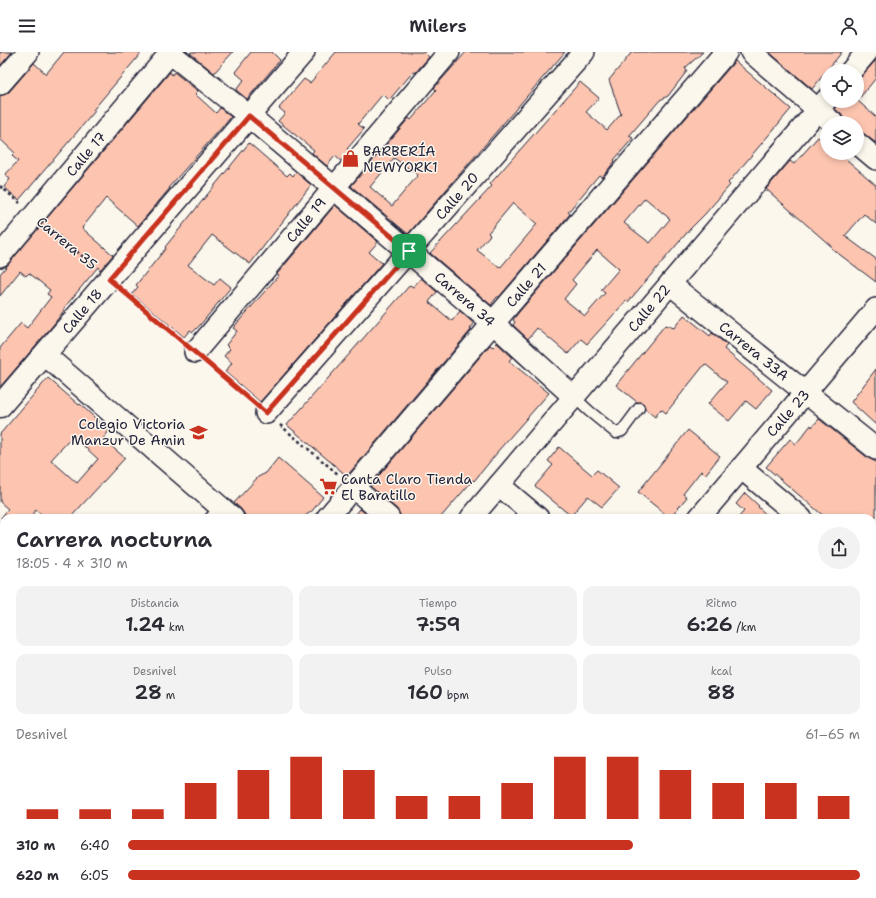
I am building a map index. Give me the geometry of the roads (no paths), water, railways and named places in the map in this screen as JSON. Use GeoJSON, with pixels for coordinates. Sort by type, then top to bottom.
{"type":"FeatureCollection","features":[{"type":"Feature","properties":{"kind":"street"},"geometry":{"type":"LineString","coordinates":[[0,84],[28,52]]}},
{"type":"Feature","properties":{"kind":"street","name":"Carrera 34"},"geometry":{"type":"LineString","coordinates":[[170,52],[249,116],[409,251],[493,323],[574,397]]}},
{"type":"Feature","properties":{"kind":"street","name":"Calle 17"},"geometry":{"type":"LineString","coordinates":[[0,256],[170,52]]}},
{"type":"Feature","properties":{"kind":"street","name":"Calle 18"},"geometry":{"type":"LineString","coordinates":[[0,406],[304,52]]}},
{"type":"Feature","properties":{"kind":"street","name":"Calle 19"},"geometry":{"type":"LineString","coordinates":[[195,352],[449,52]]}},
{"type":"Feature","properties":{"kind":"street","name":"Calle 20"},"geometry":{"type":"LineString","coordinates":[[266,413],[584,52]]}},
{"type":"Feature","properties":{"kind":"street","name":"Calle 21"},"geometry":{"type":"LineString","coordinates":[[330,514],[726,52]]}},
{"type":"Feature","properties":{"kind":"street"},"geometry":{"type":"LineString","coordinates":[[751,52],[826,111]]}},
{"type":"Feature","properties":{"kind":"street"},"geometry":{"type":"LineString","coordinates":[[857,64],[867,52]]}},
{"type":"Feature","properties":{"kind":"street","name":"Calle 22"},"geometry":{"type":"LineString","coordinates":[[474,514],[670,284],[826,111]]}},
{"type":"Feature","properties":{"kind":"street"},"geometry":{"type":"LineString","coordinates":[[864,149],[876,159]]}},
{"type":"Feature","properties":{"kind":"street","name":"Carrera 33A"},"geometry":{"type":"LineString","coordinates":[[670,284],[876,449]]}},
{"type":"Feature","properties":{"kind":"street","name":"Calle 23"},"geometry":{"type":"LineString","coordinates":[[702,514],[876,309]]}},
{"type":"Feature","properties":{"kind":"street"},"geometry":{"type":"LineString","coordinates":[[45,355],[222,514]]}},
{"type":"Feature","properties":{"kind":"street"},"geometry":{"type":"LineString","coordinates":[[741,468],[796,514]]}},
{"type":"Feature","properties":{"kind":"street"},"geometry":{"type":"LineString","coordinates":[[499,485],[533,514]]}},
{"type":"Feature","properties":{"kind":"street"},"geometry":{"type":"LineString","coordinates":[[353,487],[384,514]]}},
{"type":"Feature","properties":{"kind":"lane"},"geometry":{"type":"LineString","coordinates":[[574,397],[616,432],[622,431],[638,408]]}},
{"type":"Feature","properties":{"kind":"place","name":"BARBERÍA NEWYORK1"},"geometry":{"type":"Point","coordinates":[350,159]}},
{"type":"Feature","properties":{"kind":"place","name":"Colegio Victoria Manzur De Amin"},"geometry":{"type":"Point","coordinates":[198,432]}},
{"type":"Feature","properties":{"kind":"place","name":"Canta Claro Tienda El Baratillo"},"geometry":{"type":"Point","coordinates":[328,487]}}]}
